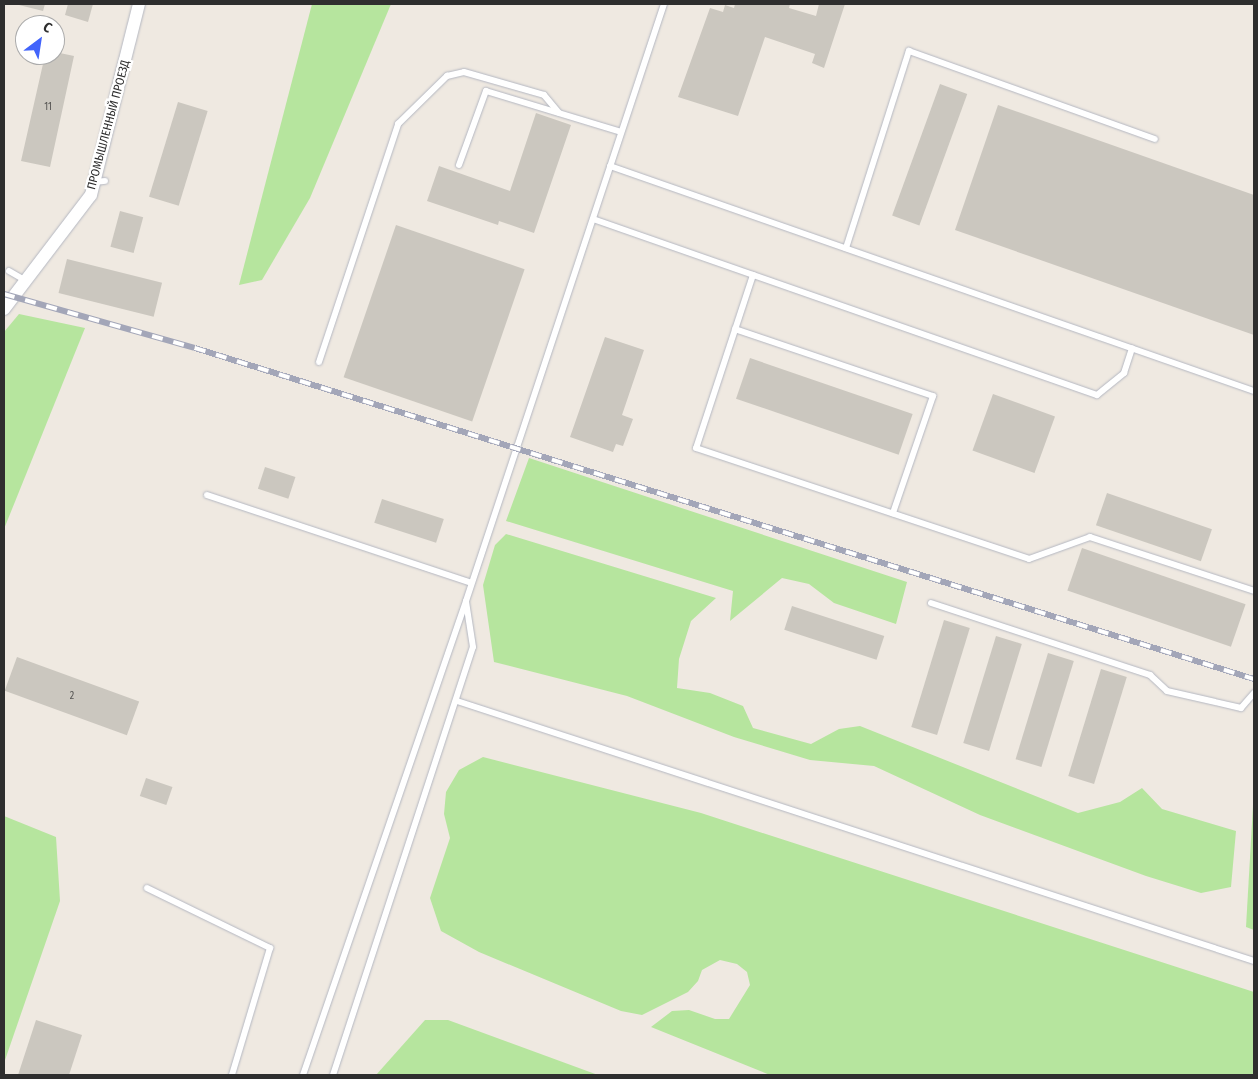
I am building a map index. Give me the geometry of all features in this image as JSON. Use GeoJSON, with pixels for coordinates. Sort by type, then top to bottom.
{"type":"FeatureCollection","features":[{"type":"Feature","properties":{"kind":"street","name":"ПРОМЫШЛЕННЫЙ ПРОЕЗД"},"geometry":{"type":"LineString","coordinates":[[4,309],[81,211],[100,182],[139,4]]}},
{"type":"Feature","properties":{"kind":"lane"},"geometry":{"type":"LineString","coordinates":[[303,1075],[466,601],[664,4]]}},
{"type":"Feature","properties":{"kind":"lane"},"geometry":{"type":"LineString","coordinates":[[846,248],[909,51],[1155,139]]}},
{"type":"Feature","properties":{"kind":"lane"},"geometry":{"type":"LineString","coordinates":[[320,362],[398,124],[448,76],[464,72],[544,95],[559,113]]}},
{"type":"Feature","properties":{"kind":"lane"},"geometry":{"type":"LineString","coordinates":[[459,165],[486,91],[622,132]]}},
{"type":"Feature","properties":{"kind":"lane"},"geometry":{"type":"LineString","coordinates":[[610,166],[1254,391]]}},
{"type":"Feature","properties":{"kind":"lane"},"geometry":{"type":"LineString","coordinates":[[593,219],[1097,395],[1124,373],[1132,348]]}},
{"type":"Feature","properties":{"kind":"lane"},"geometry":{"type":"LineString","coordinates":[[9,271],[26,281]]}},
{"type":"Feature","properties":{"kind":"lane"},"geometry":{"type":"LineString","coordinates":[[753,275],[696,448],[1029,559],[1090,537],[1254,591]]}},
{"type":"Feature","properties":{"kind":"lane"},"geometry":{"type":"LineString","coordinates":[[736,329],[933,396],[893,513]]}},
{"type":"Feature","properties":{"kind":"lane"},"geometry":{"type":"LineString","coordinates":[[207,495],[471,583]]}},
{"type":"Feature","properties":{"kind":"lane"},"geometry":{"type":"LineString","coordinates":[[333,1075],[414,820],[457,701],[458,691],[473,647],[466,601]]}},
{"type":"Feature","properties":{"kind":"lane"},"geometry":{"type":"LineString","coordinates":[[931,603],[1150,675],[1167,691],[1241,708],[1254,693]]}},
{"type":"Feature","properties":{"kind":"lane"},"geometry":{"type":"LineString","coordinates":[[457,701],[1254,961]]}},
{"type":"Feature","properties":{"kind":"lane"},"geometry":{"type":"LineString","coordinates":[[147,888],[270,948],[232,1075]]}},
{"type":"Feature","properties":{"kind":"green space"},"geometry":{"type":"Polygon","coordinates":[[[312,4],[391,4],[310,198],[262,280],[239,285],[312,4]]]}},
{"type":"Feature","properties":{"kind":"green space"},"geometry":{"type":"Polygon","coordinates":[[[19,314],[85,328],[4,529],[4,332],[19,314]]]}},
{"type":"Feature","properties":{"kind":"green space"},"geometry":{"type":"Polygon","coordinates":[[[529,458],[907,582],[896,624],[834,603],[809,584],[782,578],[730,621],[733,591],[506,521],[529,458]]]}},
{"type":"Feature","properties":{"kind":"green space"},"geometry":{"type":"Polygon","coordinates":[[[506,534],[716,598],[691,621],[679,659],[677,688],[710,693],[743,706],[753,728],[811,744],[839,729],[860,726],[1078,813],[1120,802],[1142,788],[1162,809],[1236,831],[1231,887],[1201,893],[1146,876],[980,815],[874,766],[810,760],[734,737],[627,696],[494,662],[483,585],[495,545],[506,534]]]}},
{"type":"Feature","properties":{"kind":"green space"},"geometry":{"type":"Polygon","coordinates":[[[483,757],[701,813],[1254,992],[1254,1075],[770,1075],[651,1027],[672,1011],[689,1010],[715,1019],[729,1019],[750,985],[747,972],[737,964],[720,960],[702,970],[698,981],[688,992],[642,1015],[621,1011],[479,952],[441,931],[430,898],[450,838],[444,814],[446,792],[459,770],[483,757]]]}},
{"type":"Feature","properties":{"kind":"green space"},"geometry":{"type":"Polygon","coordinates":[[[1254,788],[1254,930],[1246,927],[1254,788]]]}},
{"type":"Feature","properties":{"kind":"green space"},"geometry":{"type":"Polygon","coordinates":[[[4,816],[56,837],[60,901],[4,1063],[4,816]]]}},
{"type":"Feature","properties":{"kind":"green space"},"geometry":{"type":"Polygon","coordinates":[[[425,1020],[448,1020],[598,1075],[376,1075],[425,1020]]]}},
{"type":"Feature","properties":{"kind":"building"},"geometry":{"type":"Polygon","coordinates":[[[15,4],[45,4],[43,11],[15,4]]]}},
{"type":"Feature","properties":{"kind":"building"},"geometry":{"type":"Polygon","coordinates":[[[68,4],[93,4],[88,22],[65,15],[68,4]]]}},
{"type":"Feature","properties":{"kind":"building"},"geometry":{"type":"Polygon","coordinates":[[[735,4],[790,4],[789,8],[816,16],[819,4],[845,4],[824,68],[812,63],[815,54],[765,37],[738,116],[678,97],[710,8],[723,12],[725,5],[734,8],[735,4]]]}},
{"type":"Feature","properties":{"kind":"building"},"geometry":{"type":"Polygon","coordinates":[[[65,54],[74,56],[50,167],[21,161],[43,65],[65,65],[65,54]]]}},
{"type":"Feature","properties":{"kind":"building"},"geometry":{"type":"Polygon","coordinates":[[[940,84],[967,94],[919,225],[892,216],[940,84]]]}},
{"type":"Feature","properties":{"kind":"building"},"geometry":{"type":"Polygon","coordinates":[[[178,102],[208,111],[179,206],[149,197],[178,102]]]}},
{"type":"Feature","properties":{"kind":"building"},"geometry":{"type":"Polygon","coordinates":[[[998,105],[1254,195],[1254,335],[955,230],[998,105]]]}},
{"type":"Feature","properties":{"kind":"building"},"geometry":{"type":"Polygon","coordinates":[[[536,113],[571,125],[534,233],[499,221],[498,225],[427,201],[439,166],[510,191],[536,113]]]}},
{"type":"Feature","properties":{"kind":"building"},"geometry":{"type":"Polygon","coordinates":[[[120,211],[143,217],[134,253],[110,247],[120,211]]]}},
{"type":"Feature","properties":{"kind":"building"},"geometry":{"type":"Polygon","coordinates":[[[396,225],[525,269],[472,422],[344,377],[396,225]]]}},
{"type":"Feature","properties":{"kind":"building"},"geometry":{"type":"Polygon","coordinates":[[[67,259],[162,283],[154,317],[59,293],[67,259]]]}},
{"type":"Feature","properties":{"kind":"building"},"geometry":{"type":"Polygon","coordinates":[[[605,337],[644,350],[622,415],[633,419],[623,446],[616,444],[613,452],[570,437],[605,337]]]}},
{"type":"Feature","properties":{"kind":"building"},"geometry":{"type":"Polygon","coordinates":[[[750,358],[913,414],[899,455],[736,399],[750,358]]]}},
{"type":"Feature","properties":{"kind":"building"},"geometry":{"type":"Polygon","coordinates":[[[993,394],[1055,417],[1034,473],[972,450],[993,394]]]}},
{"type":"Feature","properties":{"kind":"building"},"geometry":{"type":"Polygon","coordinates":[[[265,467],[295,477],[288,499],[258,489],[265,467]]]}},
{"type":"Feature","properties":{"kind":"building"},"geometry":{"type":"Polygon","coordinates":[[[1107,493],[1212,529],[1201,561],[1096,525],[1107,493]]]}},
{"type":"Feature","properties":{"kind":"building"},"geometry":{"type":"Polygon","coordinates":[[[382,499],[444,519],[436,543],[374,523],[382,499]]]}},
{"type":"Feature","properties":{"kind":"building"},"geometry":{"type":"Polygon","coordinates":[[[1082,548],[1246,604],[1231,647],[1067,591],[1082,548]]]}},
{"type":"Feature","properties":{"kind":"building"},"geometry":{"type":"Polygon","coordinates":[[[792,606],[884,636],[877,660],[784,630],[792,606]]]}},
{"type":"Feature","properties":{"kind":"building"},"geometry":{"type":"Polygon","coordinates":[[[944,620],[970,628],[937,735],[911,727],[944,620]]]}},
{"type":"Feature","properties":{"kind":"building"},"geometry":{"type":"Polygon","coordinates":[[[996,636],[1022,644],[989,751],[963,743],[996,636]]]}},
{"type":"Feature","properties":{"kind":"building"},"geometry":{"type":"Polygon","coordinates":[[[1048,653],[1074,661],[1041,767],[1016,759],[1048,653]]]}},
{"type":"Feature","properties":{"kind":"building"},"geometry":{"type":"Polygon","coordinates":[[[17,657],[139,701],[127,735],[5,691],[17,657]]]}},
{"type":"Feature","properties":{"kind":"building"},"geometry":{"type":"Polygon","coordinates":[[[1101,669],[1127,677],[1094,784],[1068,776],[1101,669]]]}},
{"type":"Feature","properties":{"kind":"building"},"geometry":{"type":"Polygon","coordinates":[[[146,778],[172,787],[166,805],[140,796],[146,778]]]}},
{"type":"Feature","properties":{"kind":"building"},"geometry":{"type":"Polygon","coordinates":[[[36,1020],[82,1035],[69,1075],[18,1075],[36,1020]]]}},
{"type":"Feature","properties":{"kind":"railway"},"geometry":{"type":"LineString","coordinates":[[4,294],[195,348],[1254,679]]}}]}
